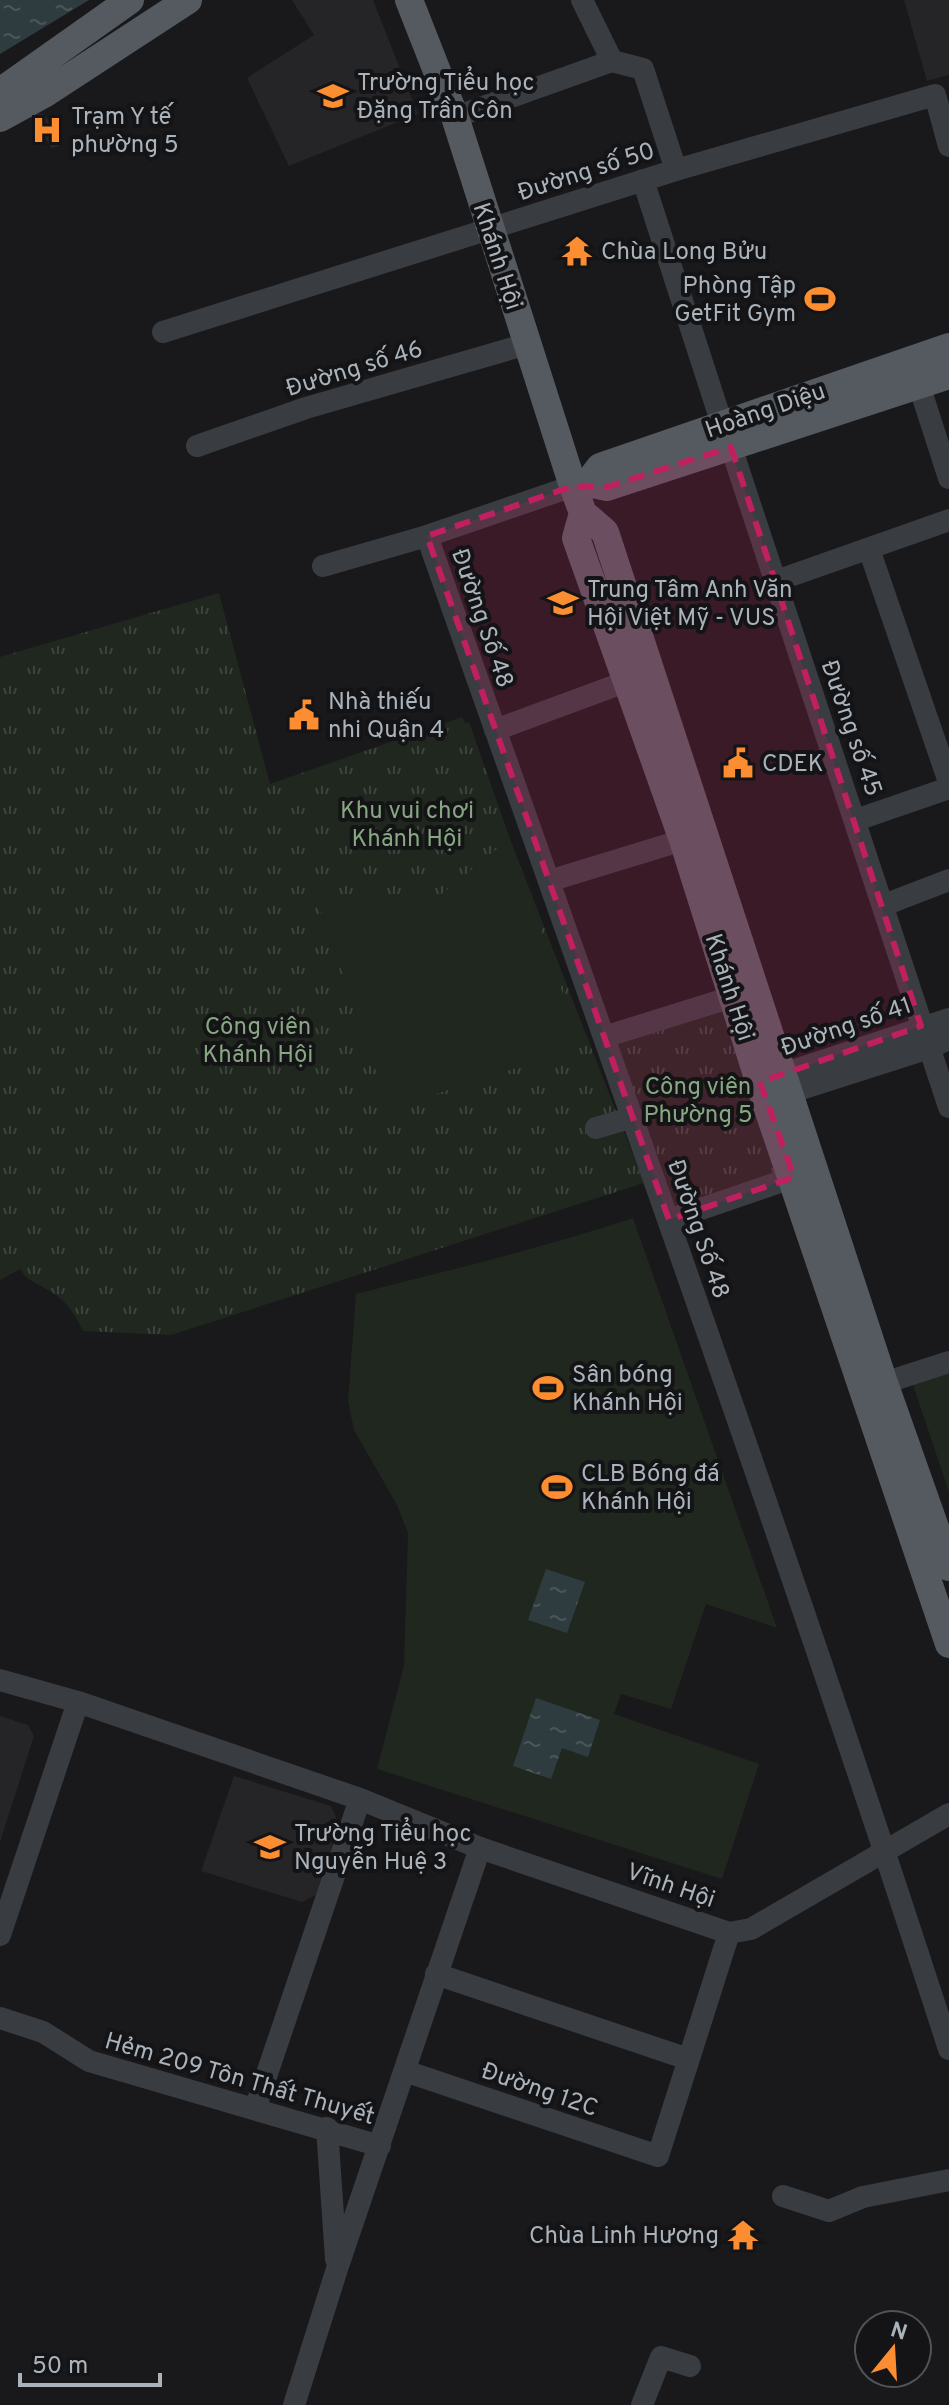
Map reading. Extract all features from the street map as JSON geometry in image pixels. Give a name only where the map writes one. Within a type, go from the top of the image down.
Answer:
[{"type":"main road","points":[[0,92],[130,0]]},
{"type":"main road","points":[[0,118],[44,94],[188,0]]},
{"type":"main road","name":"Khánh Hội","points":[[409,0],[455,117],[527,344],[580,484],[583,513],[576,538],[683,840],[732,997],[774,1087],[794,1177],[949,1644]]},
{"type":"main road","name":"Hoàng Diệu","points":[[580,484],[607,487],[727,435],[949,347]]},
{"type":"main road","name":"Hoàng Diệu","points":[[727,435],[949,375]]},
{"type":"main road","name":"Khánh Hội","points":[[583,513],[605,532],[774,1087],[949,1567]]},
{"type":"street","points":[[582,0],[612,61]]},
{"type":"street","points":[[455,117],[612,61],[643,69],[676,170]]},
{"type":"street","name":"Đường số 50","points":[[163,332],[643,180],[935,95],[949,146]]},
{"type":"street","points":[[643,180],[727,435]]},
{"type":"street","name":"Đường số 46","points":[[197,446],[306,408],[527,344]]},
{"type":"street","points":[[919,385],[949,478]]},
{"type":"street","name":"Đường số 45","points":[[727,435],[884,905],[921,1026]]},
{"type":"street","name":"Hoàng Diệu","points":[[323,566],[427,536],[580,484]]},
{"type":"street","points":[[776,581],[949,520]]},
{"type":"street","name":"Đường Số 48","points":[[427,536],[669,1220],[885,1850]]},
{"type":"street","points":[[856,820],[949,785],[869,549]]},
{"type":"street","points":[[495,730],[625,682]]},
{"type":"street","points":[[549,881],[683,840]]},
{"type":"street","points":[[884,905],[949,880]]},
{"type":"street","points":[[604,1037],[732,997]]},
{"type":"street","name":"Đường số 41","points":[[774,1087],[921,1026],[949,1019]]},
{"type":"street","points":[[921,1026],[939,1044],[949,1107]]},
{"type":"street","name":"Đường số 41","points":[[774,1087],[939,1044]]},
{"type":"street","points":[[596,1128],[633,1117]]},
{"type":"street","points":[[669,1220],[794,1177]]},
{"type":"street","points":[[884,1383],[949,1362]]},
{"type":"street","points":[[0,1680],[78,1702],[360,1799],[255,2109]]},
{"type":"street","points":[[0,1935],[78,1702]]},
{"type":"street","name":"Vĩnh Hội","points":[[360,1799],[480,1848],[729,1933],[751,1929],[949,1814]]},
{"type":"street","name":"Hẻm 209 Tôn Thất Thuyết","points":[[294,2405],[480,1848]]},
{"type":"street","points":[[885,1850],[949,2049]]},
{"type":"street","points":[[436,1974],[688,2059],[729,1933]]},
{"type":"street","name":"Hẻm 209 Tôn Thất Thuyết","points":[[0,2018],[43,2032],[89,2061],[327,2128],[380,2146]]},
{"type":"street","name":"Đường 12C","points":[[405,2071],[658,2156],[688,2059]]},
{"type":"street","points":[[327,2128],[337,2269]]},
{"type":"street","points":[[783,2196],[829,2211],[863,2197],[949,2180]]},
{"type":"street","points":[[642,2405],[661,2357],[690,2366]]},
{"type":"highlighted area","points":[[731,447],[921,1026],[760,1082],[794,1177],[669,1220],[427,536],[573,486],[607,487]]},
{"type":"shaded area","name":"Trường Tiểu học Đặng Trần Côn","points":[[292,0],[373,0],[418,114],[289,166],[247,78],[314,35]]},
{"type":"shaded area","points":[[904,0],[949,0],[949,75],[927,81]]},
{"type":"shaded area","name":"Trạm Y tế phường 5","points":[[39,113],[45,115],[63,143],[52,149],[31,117]]},
{"type":"shaded area","points":[[0,1716],[28,1725],[34,1736],[0,1842]]},
{"type":"shaded area","name":"Trường Tiểu học Nguyễn Huệ 3","points":[[234,1776],[331,1806],[339,1824],[316,1895],[302,1902],[201,1871]]},
{"type":"green space","name":"Công viên Khánh Hội","points":[[219,593],[270,784],[462,717],[465,723],[469,722],[510,839],[644,1183],[171,1335],[83,1331],[65,1303],[20,1269],[0,1280],[0,657]]},
{"type":"green space","points":[[510,838],[581,1047],[389,1109],[319,905],[438,897]]},
{"type":"green space","name":"Công viên Phường 5","points":[[730,1004],[788,1170],[672,1212],[611,1042]]},
{"type":"green space","name":"CLB Bóng đá Khánh Hội","points":[[633,1218],[777,1628],[706,1604],[671,1709],[621,1694],[614,1714],[759,1764],[722,1879],[377,1769],[404,1665],[408,1533],[397,1505],[354,1430],[348,1401],[356,1294]]},
{"type":"green space","points":[[949,1371],[949,1492],[912,1382]]},
{"type":"water","points":[[0,0],[89,0],[0,54]]},
{"type":"water","points":[[546,1569],[585,1582],[567,1633],[528,1620]]},
{"type":"water","points":[[536,1698],[600,1720],[588,1757],[562,1748],[551,1779],[513,1766]]},
{"type":"place","name":"Trường Tiểu học Đặng Trần Côn","points":[[333,96]]},
{"type":"place","name":"Trạm Y tế phường 5","points":[[47,130]]},
{"type":"place","name":"Chùa Long Bửu","points":[[577,251]]},
{"type":"place","name":"Phòng Tập GetFit Gym","points":[[820,299]]},
{"type":"place","name":"Trung Tâm Anh Văn Hội Việt Mỹ - VUS","points":[[563,603]]},
{"type":"place","name":"Nhà thiếu nhi Quận 4","points":[[304,715]]},
{"type":"place","name":"CDEK","points":[[738,763]]},
{"type":"place","name":"Sân bóng Khánh Hội","points":[[548,1388]]},
{"type":"place","name":"CLB Bóng đá Khánh Hội","points":[[557,1487]]},
{"type":"place","name":"Trường Tiểu học Nguyễn Huệ 3","points":[[270,1847]]},
{"type":"place","name":"Chùa Linh Hương","points":[[743,2235]]},
{"type":"park label","name":"Khu vui chơi Khánh Hội","points":[[407,824]]}]
